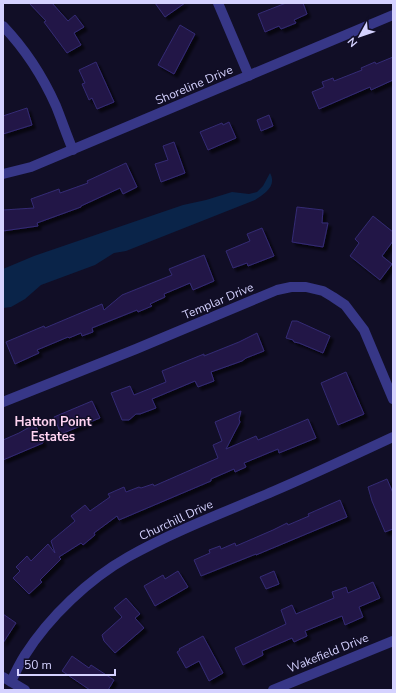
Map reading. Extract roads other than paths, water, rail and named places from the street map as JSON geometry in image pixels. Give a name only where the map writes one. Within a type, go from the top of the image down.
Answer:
[{"type":"street","points":[[218,3],[249,76]]},
{"type":"street","name":"Shoreline Drive","points":[[3,174],[31,167],[393,15]]},
{"type":"street","points":[[3,26],[26,54],[42,80],[56,106],[72,150]]},
{"type":"street","name":"Templar Drive","points":[[3,402],[136,349],[277,290],[291,287],[306,287],[323,291],[345,306],[364,330],[393,399]]},
{"type":"street","name":"Churchill Drive","points":[[7,679],[47,625],[69,602],[112,567],[128,557],[187,527],[275,491],[393,437]]},
{"type":"street","name":"Wakefield Drive","points":[[273,690],[393,641]]},
{"type":"street","points":[[7,679],[25,690]]},
{"type":"water","points":[[270,173],[272,182],[269,189],[255,200],[126,251],[114,253],[95,265],[41,285],[25,299],[11,307],[3,308],[3,269],[34,256],[183,205],[232,192],[249,194],[257,192],[263,186]]},
{"type":"district","name":"Hatton Point Estates","points":[[53,428]]}]
